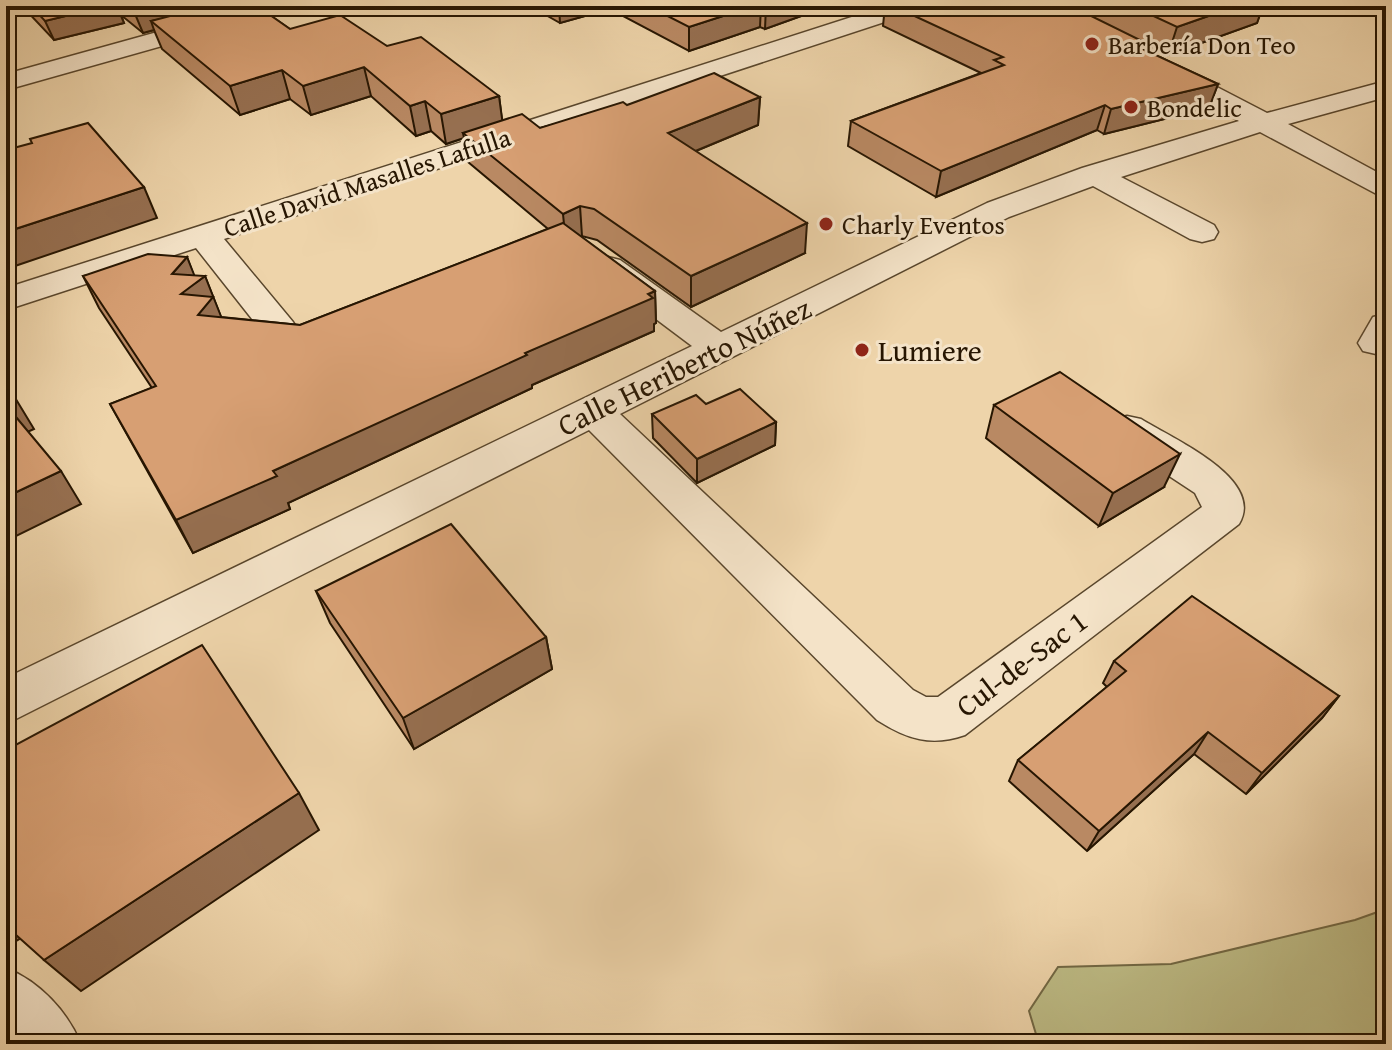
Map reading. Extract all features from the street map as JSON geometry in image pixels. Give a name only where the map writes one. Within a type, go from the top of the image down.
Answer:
[{"type":"street","points":[[6,82],[278,6]]},
{"type":"street","name":"Calle David Masalles Lafulla","points":[[6,299],[910,6]]},
{"type":"street","points":[[1137,54],[1263,120],[1386,190]]},
{"type":"street","name":"Calle Heriberto Núñez","points":[[6,702],[998,210],[1093,174],[1263,120],[1386,89]]},
{"type":"street","points":[[1093,174],[1202,232]]},
{"type":"street","points":[[203,235],[280,330]]},
{"type":"street","points":[[583,249],[719,348]]},
{"type":"street","name":"Cul-de-Sac 1","points":[[593,411],[895,705],[919,719],[947,719],[1224,513],[1222,495],[1210,482],[1095,408]]},
{"type":"street","points":[[6,999],[49,1044]]},
{"type":"shaded area","points":[[1386,909],[1386,1044],[1039,1044],[1029,1011],[1058,967],[1171,964],[1355,920]]},
{"type":"building","points":[[31,6],[107,6],[45,21]]},
{"type":"building","points":[[126,6],[164,6],[135,14]]},
{"type":"building","points":[[208,6],[257,6],[290,29],[340,15],[387,46],[421,37],[499,96],[441,114],[425,101],[410,106],[364,67],[303,86],[282,70],[230,86],[151,21]]},
{"type":"building","points":[[648,6],[754,6],[689,27]]},
{"type":"building","points":[[893,6],[1071,6],[1144,42],[1134,45],[1218,84],[1111,109],[1105,105],[941,171],[851,121],[1004,65],[994,60],[1003,57]]},
{"type":"building","points":[[1132,6],[1237,6],[1177,27]]},
{"type":"building","points":[[714,73],[760,97],[668,133],[807,223],[691,276],[594,209],[580,206],[563,214],[463,133],[522,114],[540,128],[623,102],[627,105]]},
{"type":"building","points":[[88,123],[144,187],[6,232],[6,150],[32,143],[30,139]]},
{"type":"building","points":[[563,223],[655,291],[648,294],[653,298],[525,353],[527,355],[273,471],[277,476],[176,520],[110,404],[156,386],[83,276],[148,254],[187,257],[172,274],[205,276],[181,294],[213,297],[198,315],[300,325]]},
{"type":"building","points":[[1060,372],[1180,454],[1113,493],[994,405]]},
{"type":"building","points":[[6,385],[14,396],[6,399]]},
{"type":"building","points":[[740,389],[776,422],[697,459],[652,414],[696,395],[706,404]]},
{"type":"building","points":[[6,405],[61,471],[6,497]]},
{"type":"building","points":[[451,524],[546,637],[403,718],[316,591]]},
{"type":"building","points":[[1192,596],[1339,696],[1262,773],[1208,732],[1099,831],[1018,760],[1126,671],[1114,661]]},
{"type":"building","points":[[202,645],[299,793],[44,960],[6,926],[6,750]]},
{"type":"place","name":"Barbería Don Teo","points":[[1092,44]]},
{"type":"place","name":"Bondelic","points":[[1131,107]]},
{"type":"place","name":"Charly Eventos","points":[[826,224]]},
{"type":"place","name":"Lumiere","points":[[862,350]]}]
